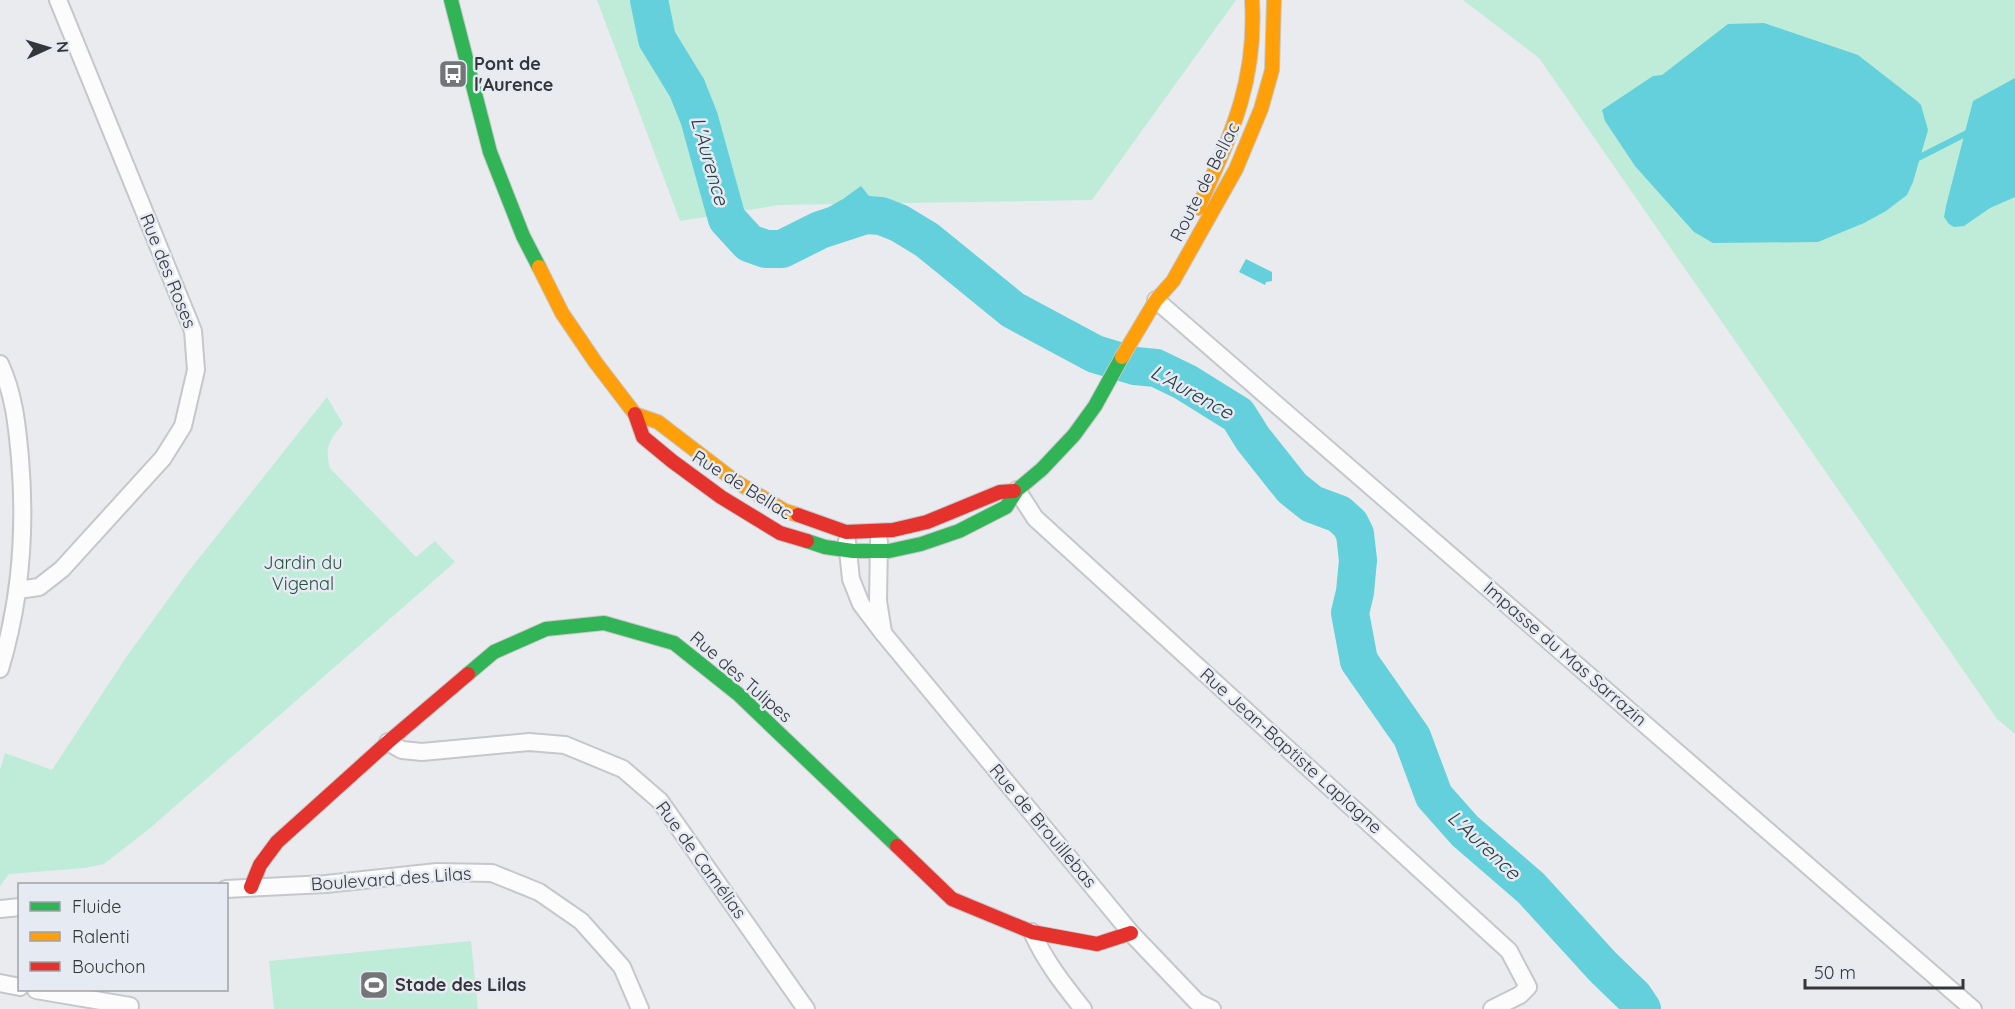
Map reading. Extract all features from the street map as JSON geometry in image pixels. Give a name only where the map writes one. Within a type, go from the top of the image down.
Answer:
[{"type":"main road","name":"Rue de Bellac","points":[[451,0],[490,152],[523,236],[562,313],[635,414],[644,437],[721,497],[780,533],[825,547],[889,551],[921,544],[968,527],[1006,507],[1017,490],[1042,469],[1074,435],[1095,405],[1115,367]]},
{"type":"main road","name":"Route de Bellac","points":[[1156,300],[1162,275],[1198,207],[1231,134],[1239,110],[1253,47],[1252,0]]},
{"type":"main road","name":"Route de Bellac","points":[[1115,367],[1156,300],[1173,281],[1236,168],[1261,110],[1272,70],[1274,0]]},
{"type":"main road","name":"Rue de Bellac","points":[[635,414],[658,422],[725,474],[765,500],[803,519],[846,532],[893,530],[927,522],[1000,492],[1017,490]]},
{"type":"main road","name":"Rue des Tulipes","points":[[251,887],[260,865],[277,842],[388,742],[494,652],[546,629],[604,623],[674,643],[738,694],[952,899],[1032,932],[1097,944],[1131,933]]},
{"type":"street","name":"Rue des Roses","points":[[18,590],[39,587],[62,569],[163,458],[183,426],[196,370],[193,331],[58,0]]},
{"type":"street","name":"Impasse du Mas Sarrazin","points":[[1156,300],[1973,1009]]},
{"type":"street","points":[[0,364],[16,412],[23,500],[18,590],[0,669]]},
{"type":"street","name":"Rue Jean-Baptiste Laplagne","points":[[1017,490],[1035,518],[1509,951],[1528,987],[1520,995],[1492,1009]]},
{"type":"street","points":[[879,531],[878,601],[883,633]]},
{"type":"street","name":"Rue de Brouillebas","points":[[846,532],[851,579],[861,604],[883,633],[1131,933],[1197,1002],[1212,1009]]},
{"type":"street","name":"Rue de Camélias","points":[[388,742],[402,750],[422,752],[529,742],[565,745],[623,770],[660,801],[806,1009]]},
{"type":"street","name":"Boulevard des Lilas","points":[[228,889],[326,884],[437,872],[492,873],[539,892],[581,921],[622,967],[640,1009]]},
{"type":"street","points":[[0,909],[18,906]]},
{"type":"street","points":[[1032,932],[1054,974],[1083,1009]]},
{"type":"street","points":[[0,983],[18,987]]},
{"type":"street","points":[[42,991],[130,1006]]},
{"type":"green space","points":[[597,0],[1236,0],[1092,200],[779,205],[680,221]]},
{"type":"green space","points":[[1463,0],[2015,0],[2015,734],[1997,719],[1539,58]]},
{"type":"green space","name":"Jardin du Vigenal","points":[[327,397],[343,424],[329,444],[330,468],[416,557],[435,541],[455,562],[149,829],[104,864],[85,868],[9,874],[0,886],[0,770],[5,753],[52,770],[127,656],[188,572]]},
{"type":"green space","name":"Stade des Lilas","points":[[471,941],[478,1009],[274,1009],[269,961]]},
{"type":"water","points":[[649,0],[664,0],[666,18],[675,43],[704,79],[713,127],[735,216],[751,231],[770,238],[783,238],[799,224],[861,186],[869,196],[892,202],[1028,306],[1066,328],[1104,345],[1098,355],[1013,310],[927,240],[899,223],[881,216],[866,215],[820,230],[782,249],[766,249],[749,243],[727,219],[699,118],[687,88],[657,39]]},
{"type":"water","points":[[1764,23],[1858,55],[1921,105],[1928,130],[1907,195],[1886,211],[1864,223],[1818,242],[1713,243],[1694,232],[1635,166],[1605,121],[1602,110],[1653,76],[1662,75],[1728,24]]},
{"type":"water","points":[[2015,78],[2015,197],[1990,208],[1964,226],[1954,227],[1944,217],[1973,101]]},
{"type":"water","points":[[1246,259],[1272,272],[1272,281],[1266,282],[1265,285],[1239,272]]},
{"type":"water","points":[[1141,353],[1180,367],[1216,388],[1226,399],[1249,416],[1276,456],[1306,489],[1341,506],[1356,517],[1370,536],[1357,612],[1364,657],[1382,685],[1415,726],[1437,788],[1454,811],[1539,881],[1580,929],[1650,1001],[1655,1009],[1642,1009],[1634,997],[1603,967],[1531,888],[1465,831],[1434,796],[1412,737],[1359,661],[1350,613],[1355,592],[1358,560],[1355,534],[1350,524],[1339,514],[1312,504],[1292,488],[1253,439],[1238,415],[1185,382],[1156,368],[1135,366]]},
{"type":"waterway","name":"L'Aurence","points":[[649,0],[657,39],[687,88],[699,118],[727,219],[749,243],[766,249],[782,249],[820,230],[866,215],[881,216],[899,223],[927,240],[1013,310],[1095,354],[1135,366],[1156,368],[1185,382],[1238,415],[1253,439],[1292,488],[1312,504],[1339,514],[1350,524],[1355,534],[1358,560],[1355,592],[1350,613],[1359,661],[1412,737],[1434,796],[1465,831],[1531,888],[1603,967],[1634,997],[1642,1009]]},
{"type":"waterway","points":[[1914,160],[1969,132]]},
{"type":"traffic: fast","points":[[451,0],[490,152],[523,236],[539,267]]},
{"type":"traffic: fast","points":[[807,541],[825,547],[853,551],[889,551],[921,544],[959,531],[1006,507],[1017,490],[1042,469],[1074,435],[1095,406],[1122,357]]},
{"type":"traffic: fast","points":[[468,674],[494,652],[546,629],[604,623],[674,643],[738,694],[897,846]]},
{"type":"traffic: slow","points":[[1198,208],[1231,132],[1246,83],[1250,57],[1252,0]]},
{"type":"traffic: slow","points":[[1122,357],[1156,300],[1173,281],[1236,169],[1261,109],[1272,70],[1274,0]]},
{"type":"traffic: slow","points":[[539,267],[562,313],[635,414],[658,422],[735,481],[785,511],[798,515]]},
{"type":"traffic: jam","points":[[635,414],[643,437],[672,461],[721,497],[780,533],[807,541]]},
{"type":"traffic: jam","points":[[798,515],[846,532],[893,530],[927,522],[1000,492],[1014,491]]},
{"type":"traffic: jam","points":[[251,887],[260,865],[277,842],[468,674]]},
{"type":"traffic: jam","points":[[897,846],[952,899],[1032,932],[1097,944],[1131,933]]},
{"type":"place","name":"Pont de l'Aurence","points":[[453,74]]},
{"type":"place","name":"Stade des Lilas","points":[[374,985]]}]
